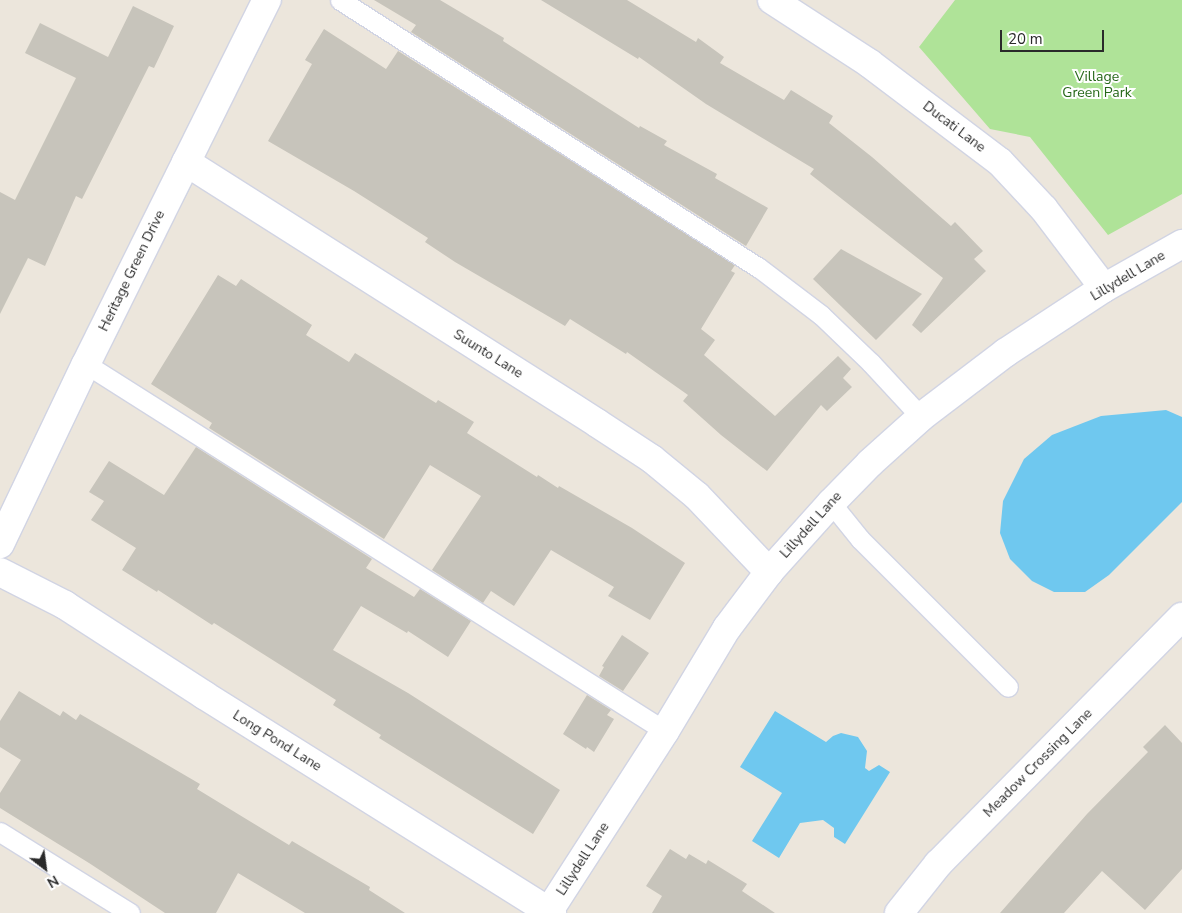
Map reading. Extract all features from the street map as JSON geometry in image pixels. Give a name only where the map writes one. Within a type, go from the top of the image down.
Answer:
[{"type":"street","name":"Heritage Green Drive","points":[[0,544],[86,364],[267,0]]},
{"type":"street","name":"Ducati Lane","points":[[772,0],[869,62],[1000,162],[1044,209],[1104,288]]},
{"type":"street","name":"Suunto Lane","points":[[186,162],[598,422],[652,459],[697,496],[769,572]]},
{"type":"street","name":"Lillydell Lane","points":[[551,912],[665,731],[727,628],[769,572],[831,503],[870,463],[921,418],[1005,353],[1104,288],[1182,244]]},
{"type":"street","name":"Long Pond Lane","points":[[0,572],[65,605],[551,912]]},
{"type":"street","name":"Meadow Crossing Lane","points":[[899,913],[938,864],[1182,617]]},
{"type":"lane","points":[[340,0],[758,267],[821,315],[870,363],[921,418]]},
{"type":"lane","points":[[86,364],[665,731]]},
{"type":"lane","points":[[831,503],[860,540],[1008,687]]},
{"type":"lane","points":[[0,832],[130,913]]},
{"type":"green space","name":"Village Green Park","points":[[955,0],[1182,0],[1182,194],[1108,235],[1030,137],[990,129],[919,47]]},
{"type":"water","points":[[1166,410],[1182,417],[1182,502],[1109,575],[1085,592],[1054,592],[1032,581],[1010,559],[1000,533],[1003,501],[1024,459],[1052,435],[1101,416]]},
{"type":"water","points":[[775,711],[826,742],[833,736],[841,733],[858,737],[867,751],[865,768],[869,771],[879,765],[890,772],[845,844],[834,837],[834,828],[823,820],[800,823],[779,858],[752,841],[782,793],[740,767]]},
{"type":"building","points":[[374,0],[440,0],[504,38],[503,41],[639,128],[640,126],[667,141],[664,145],[717,174],[715,178],[768,208],[746,246],[411,32],[416,25]]},
{"type":"building","points":[[541,0],[627,0],[696,42],[698,38],[724,57],[720,63],[784,100],[791,90],[833,116],[829,123],[872,157],[951,226],[955,222],[983,251],[974,259],[986,271],[921,333],[912,325],[943,278],[810,174],[814,169],[706,104],[639,57],[638,59]]},
{"type":"building","points":[[133,6],[174,26],[154,68],[149,66],[82,199],[76,196],[45,266],[28,258],[0,314],[0,192],[15,200],[76,78],[25,53],[40,23],[108,57]]},
{"type":"building","points":[[324,29],[386,69],[398,51],[735,265],[731,271],[735,273],[701,329],[715,340],[704,355],[775,416],[838,356],[851,369],[843,378],[852,387],[827,411],[821,405],[767,471],[721,435],[683,401],[688,395],[627,352],[626,354],[570,319],[565,326],[455,262],[425,242],[428,238],[354,191],[268,141],[312,64],[305,60]]},
{"type":"building","points":[[841,249],[922,294],[876,340],[813,279]]},
{"type":"building","points":[[218,275],[236,286],[241,279],[312,325],[306,335],[349,362],[355,353],[436,403],[438,400],[474,422],[467,433],[537,477],[538,475],[558,488],[559,486],[632,528],[685,563],[650,620],[608,596],[614,587],[551,550],[514,606],[491,591],[483,603],[432,570],[481,496],[430,465],[384,539],[209,428],[212,423],[151,384]]},
{"type":"building","points":[[196,447],[372,559],[366,568],[414,597],[420,589],[471,621],[448,657],[408,631],[407,633],[361,606],[333,650],[408,693],[560,790],[533,834],[379,738],[381,735],[333,705],[336,700],[214,623],[212,625],[158,590],[157,592],[122,570],[136,548],[91,520],[104,501],[89,492],[109,461],[164,495]]},
{"type":"building","points":[[622,635],[649,653],[623,691],[599,676],[604,667],[602,666]]},
{"type":"building","points":[[19,691],[60,716],[63,711],[76,720],[80,714],[200,784],[197,789],[289,845],[292,841],[370,887],[369,890],[405,913],[305,913],[238,873],[216,913],[165,913],[0,808],[0,793],[21,760],[0,747],[0,721]]},
{"type":"building","points":[[587,695],[611,710],[607,715],[614,719],[594,752],[563,734]]},
{"type":"building","points":[[1165,725],[1182,743],[1182,869],[1145,910],[1102,871],[1064,913],[1000,913],[1087,814],[1148,752],[1143,747]]},
{"type":"building","points":[[670,849],[686,859],[689,854],[706,864],[708,860],[747,884],[742,891],[775,913],[652,913],[662,896],[646,886]]}]
